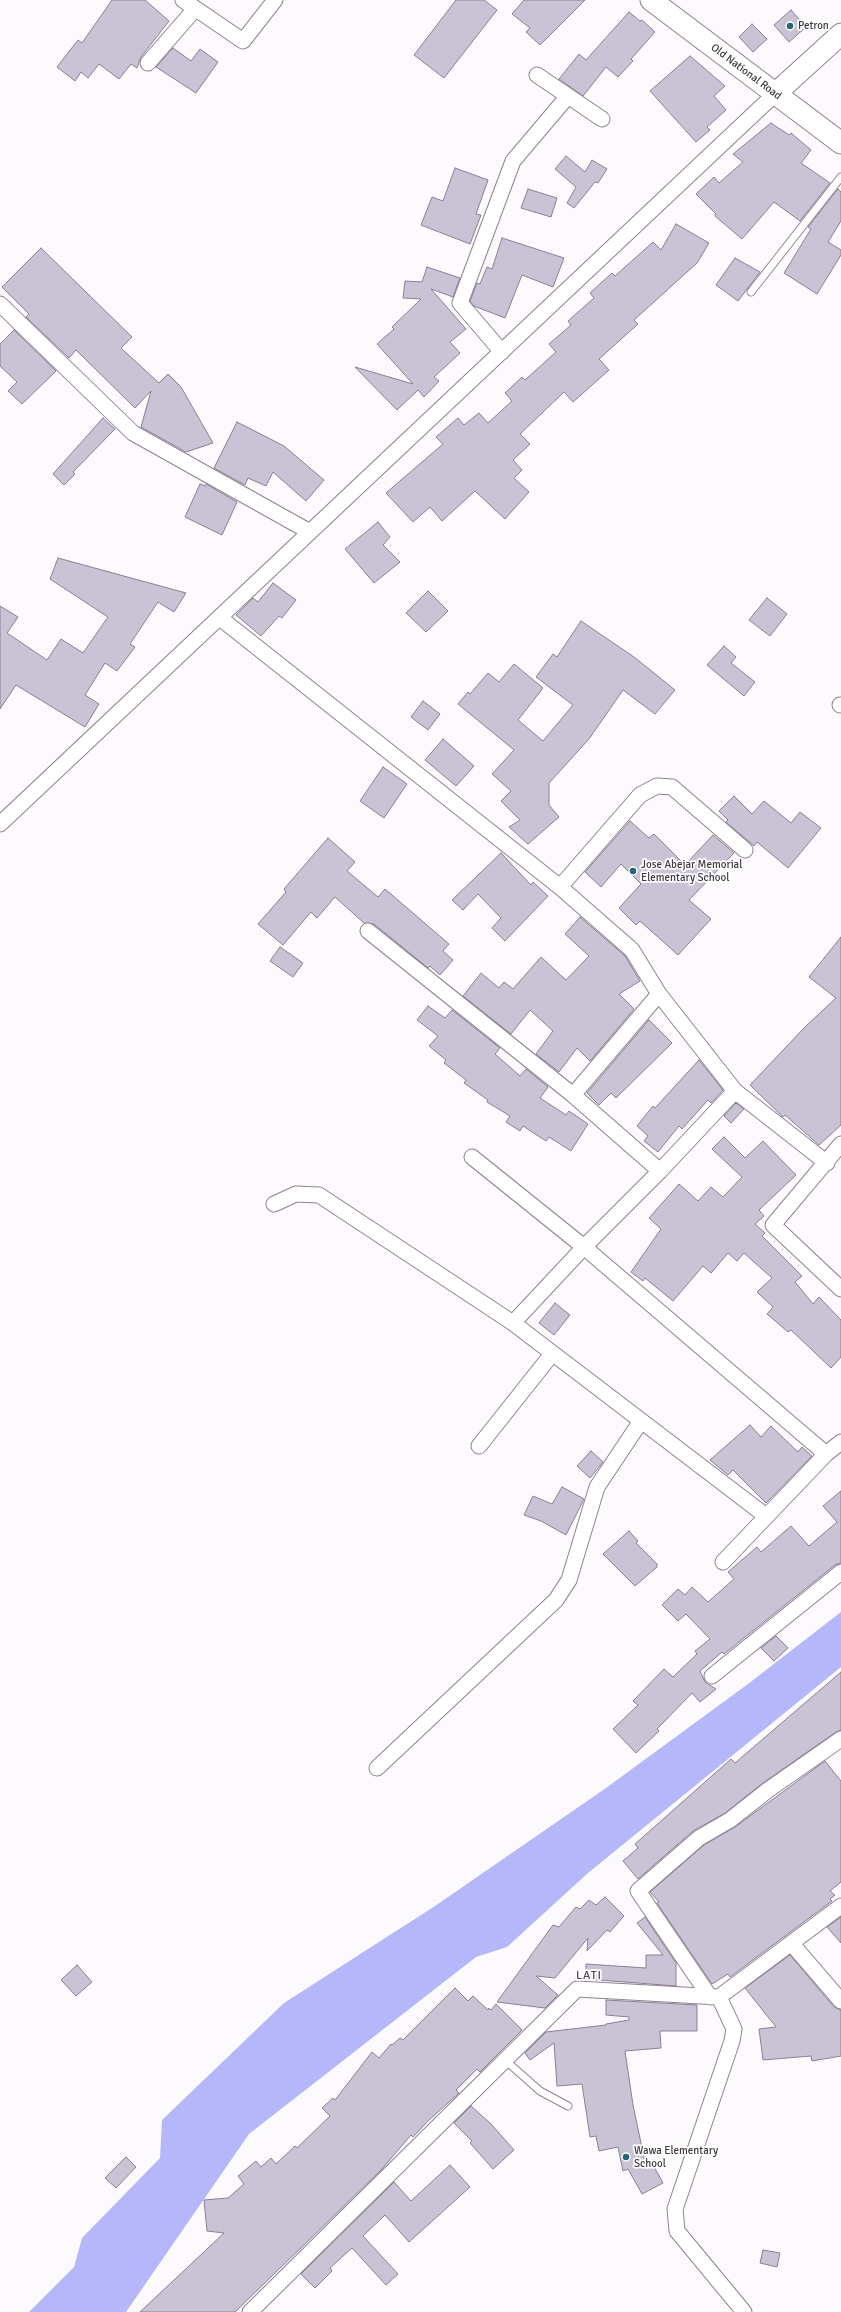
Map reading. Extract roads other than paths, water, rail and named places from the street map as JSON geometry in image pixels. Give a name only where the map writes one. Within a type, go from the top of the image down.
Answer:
[{"type":"main road","name":"Old National Road","points":[[651,0],[841,143]]},
{"type":"main road","points":[[775,94],[841,34]]},
{"type":"street","points":[[183,0],[243,40],[275,0]]},
{"type":"street","points":[[148,63],[195,9]]},
{"type":"street","points":[[537,74],[602,119]]},
{"type":"street","points":[[0,824],[775,94]]},
{"type":"street","points":[[502,352],[460,303],[513,161],[568,96]]},
{"type":"street","points":[[0,304],[133,433],[310,532]]},
{"type":"street","points":[[220,618],[560,887],[632,950],[659,994],[735,1091],[827,1163]]},
{"type":"street","points":[[560,887],[640,794],[657,786],[672,787],[745,850]]},
{"type":"street","points":[[368,931],[573,1095],[660,1171]]},
{"type":"street","points":[[573,1095],[659,994]]},
{"type":"street","points":[[513,1323],[735,1091]]},
{"type":"street","points":[[839,1150],[773,1225],[841,1289]]},
{"type":"street","points":[[472,1157],[584,1248],[826,1454]]},
{"type":"street","points":[[274,1204],[296,1194],[319,1195],[513,1323],[766,1516]]},
{"type":"street","points":[[479,1446],[552,1354]]},
{"type":"street","points":[[377,1768],[556,1600],[569,1580],[597,1487],[641,1421]]},
{"type":"street","points":[[723,1562],[826,1454],[841,1442]]},
{"type":"street","points":[[712,1676],[841,1572]]},
{"type":"street","points":[[744,2312],[677,2231],[675,2209],[732,2040],[734,2029],[715,1997],[638,1891],[699,1838],[730,1820],[768,1790],[841,1738]]},
{"type":"street","points":[[250,2312],[577,1989],[715,1997],[792,1944],[841,1906]]},
{"type":"street","points":[[792,1944],[841,2001]]},
{"type":"lane","points":[[751,292],[841,177]]},
{"type":"lane","points":[[505,2060],[540,2091],[568,2106]]},
{"type":"water","points":[[841,1612],[841,1667],[588,1873],[507,1947],[476,1957],[249,2134],[126,2312],[29,2312],[74,2267],[82,2238],[160,2158],[162,2120],[284,2003],[435,1906],[606,1788],[748,1684]]},
{"type":"place","name":"Petron","points":[[790,26]]},
{"type":"place","name":"Jose Abejar Memorial Elementary School","points":[[633,871]]},
{"type":"place","name":"Wawa Elementary School","points":[[626,2157]]},
{"type":"district","name":"LATI","points":[[589,1976]]}]
